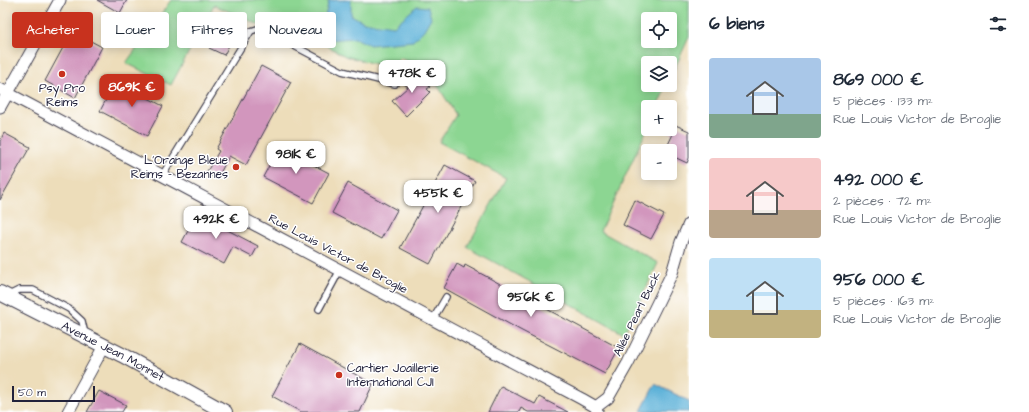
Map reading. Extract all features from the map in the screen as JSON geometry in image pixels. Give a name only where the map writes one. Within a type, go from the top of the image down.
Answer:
[{"type":"street","points":[[0,107],[4,91],[60,0]]},
{"type":"street","name":"Rue Louis Victor de Broglie","points":[[4,91],[163,174],[433,319],[596,410]]},
{"type":"street","name":"Allée Pearl Buck","points":[[596,410],[608,398],[628,363],[672,273],[681,242],[689,224]]},
{"type":"street","name":"Avenue Jean Monnet","points":[[4,294],[86,338],[104,346],[225,412]]},
{"type":"street","points":[[68,412],[104,346]]},
{"type":"lane","points":[[163,174],[251,31],[260,28],[342,71],[395,84]]},
{"type":"lane","points":[[320,309],[340,270]]},
{"type":"lane","points":[[433,319],[446,297]]},
{"type":"green space","points":[[171,0],[689,0],[689,37],[677,64],[677,56],[641,56],[641,92],[664,92],[660,100],[641,100],[641,136],[644,136],[600,231],[658,263],[624,334],[467,247],[506,178],[439,142],[456,115],[428,70],[401,58],[390,68],[345,56],[331,48],[336,48],[336,12],[255,12],[255,23],[247,20],[247,12],[230,12],[214,5],[210,12],[177,12],[177,48],[191,48],[171,85],[126,63],[137,48],[169,48],[169,12],[162,12]]},
{"type":"water","points":[[329,0],[351,0],[351,15],[364,22],[394,26],[417,6],[428,7],[431,18],[424,30],[413,41],[370,45],[355,38],[336,39],[336,12],[326,12]]},
{"type":"water","points":[[655,384],[689,401],[689,412],[641,411]]},
{"type":"building","points":[[97,0],[127,0],[121,12]]},
{"type":"building","points":[[93,42],[101,46],[75,98],[45,81],[63,48],[93,48]]},
{"type":"building","points":[[209,48],[228,48],[224,55]]},
{"type":"building","points":[[261,66],[291,82],[246,165],[229,156],[217,179],[206,173],[219,151],[216,149]]},
{"type":"building","points":[[417,72],[430,87],[427,89],[430,92],[406,116],[392,101],[408,87],[404,84]]},
{"type":"building","points":[[116,81],[163,106],[147,136],[100,111]]},
{"type":"building","points":[[677,126],[689,131],[689,158],[687,163],[677,158],[677,144],[668,144],[672,136],[677,136]]},
{"type":"building","points":[[4,133],[30,147],[0,200],[0,141]]},
{"type":"building","points":[[279,147],[329,173],[313,203],[263,177]]},
{"type":"building","points":[[445,165],[475,181],[430,264],[400,248]]},
{"type":"building","points":[[348,183],[397,210],[381,239],[332,213]]},
{"type":"building","points":[[635,200],[664,215],[651,239],[623,225]]},
{"type":"building","points":[[197,214],[258,246],[252,257],[233,247],[224,264],[182,242]]},
{"type":"building","points":[[457,264],[464,268],[465,265],[619,348],[605,374],[520,330],[444,288]]},
{"type":"building","points":[[300,344],[373,384],[360,412],[301,412],[272,396]]},
{"type":"building","points":[[501,386],[535,404],[539,397],[568,412],[528,412],[521,408],[519,412],[488,412]]},
{"type":"building","points":[[99,391],[126,405],[122,412],[87,412]]},
{"type":"place","name":"Psy Pro Reims","points":[[62,74]]},
{"type":"place","name":"L'Orange Bleue Reims - Bezannes","points":[[236,167]]},
{"type":"place","name":"Cartier Joaillerie International CJI","points":[[339,375]]}]
